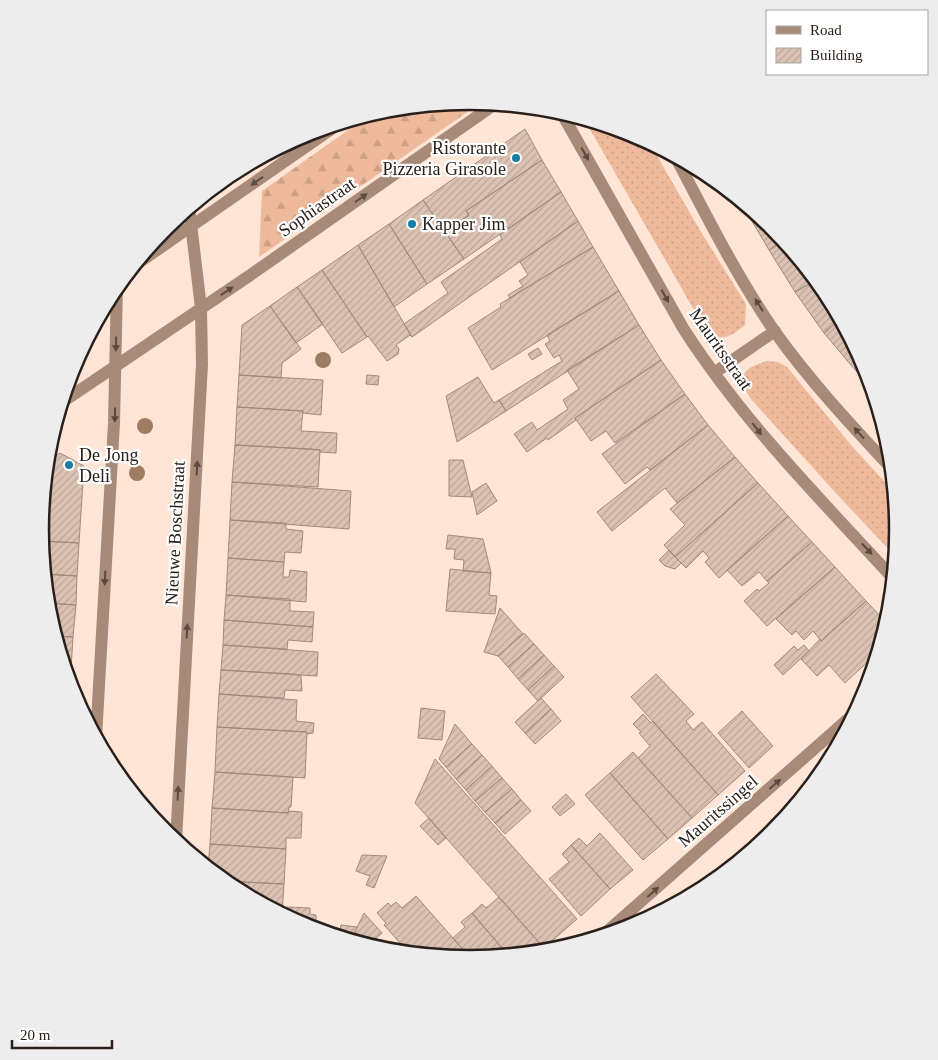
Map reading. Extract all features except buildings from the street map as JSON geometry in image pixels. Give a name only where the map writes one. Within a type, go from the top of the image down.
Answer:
[{"type":"street","name":"Sophiastraat","points":[[70,397],[202,308],[486,111]]},
{"type":"street","name":"Mauritsstraat","points":[[566,121],[683,328],[714,373],[763,436],[887,571]]},
{"type":"street","points":[[152,254],[319,138]]},
{"type":"street","points":[[681,168],[738,271],[775,331],[819,388],[883,459]]},
{"type":"street","name":"Nieuwe Boschstraat","points":[[177,831],[202,364],[202,308],[190,216]]},
{"type":"street","points":[[97,725],[114,423],[117,302]]},
{"type":"street","points":[[714,373],[775,331]]},
{"type":"street","name":"Mauritssingel","points":[[616,923],[841,725]]},
{"type":"green space","points":[[470,110],[259,257],[262,191],[354,126],[414,113]]},
{"type":"green space","points":[[589,127],[656,153],[701,232],[746,304],[745,325],[727,337],[712,334],[701,322]]},
{"type":"green space","points":[[767,361],[778,362],[787,367],[851,445],[887,484],[888,549],[751,399],[743,384],[744,374],[747,370]]},
{"type":"place","name":"Ristorante Pizzeria Girasole","points":[[516,158]]},
{"type":"place","name":"Kapper Jim","points":[[412,224]]},
{"type":"place","name":"De Jong Deli","points":[[69,465]]}]
